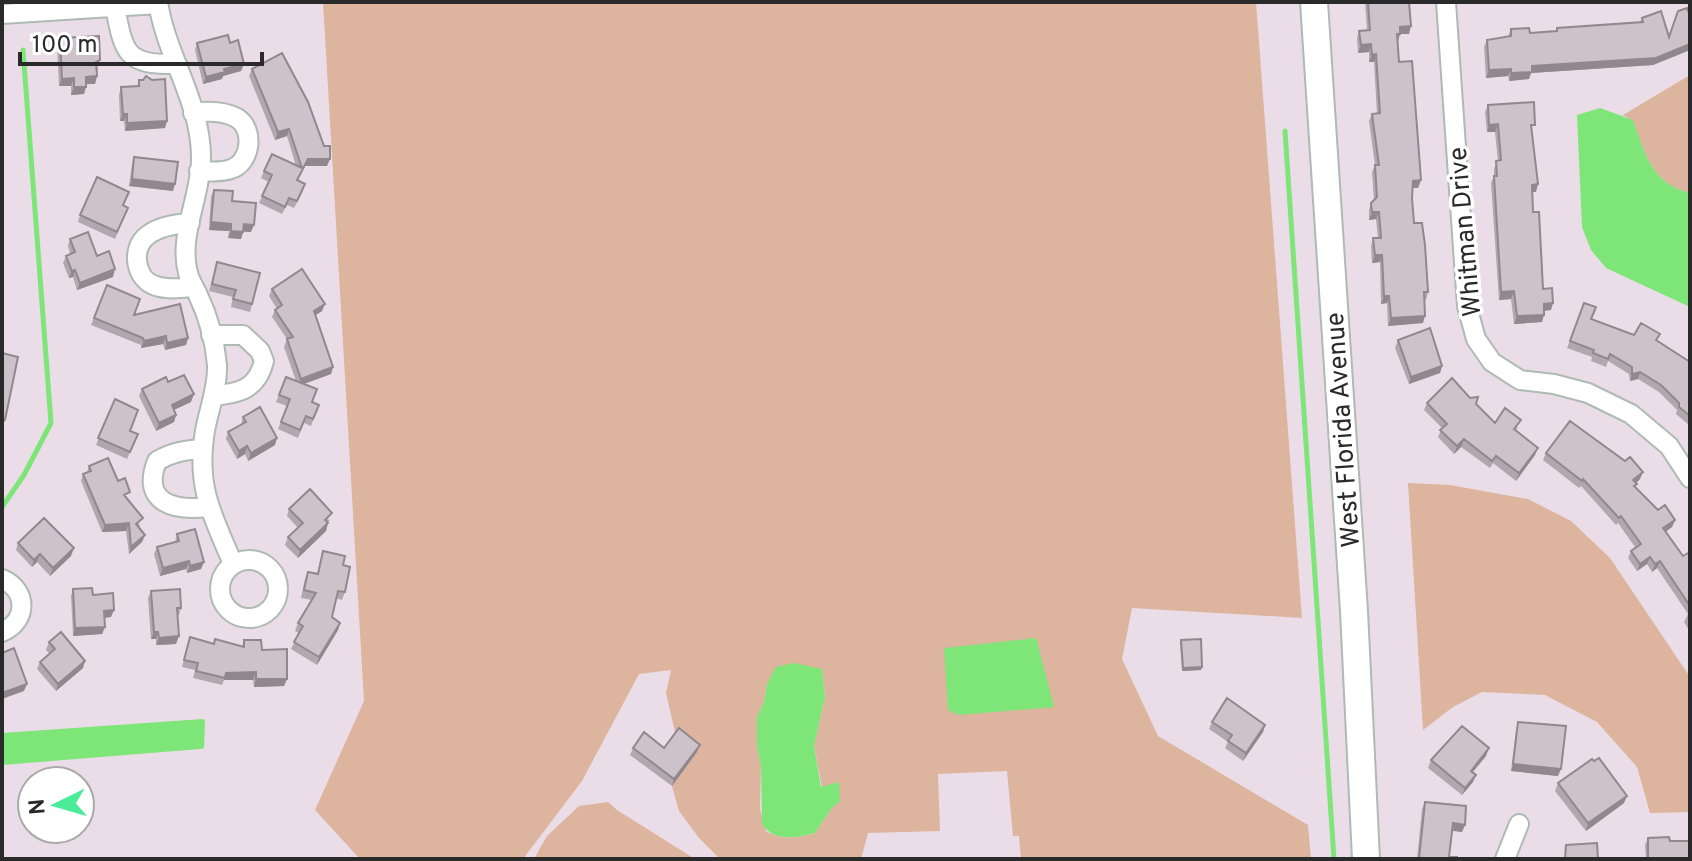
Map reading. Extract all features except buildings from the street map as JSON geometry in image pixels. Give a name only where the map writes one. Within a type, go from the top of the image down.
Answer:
[{"type":"street","name":"West Florida Avenue","points":[[1314,2],[1354,611],[1366,859]]},
{"type":"street","name":"Whitman Drive","points":[[1446,2],[1467,306],[1476,339],[1492,362],[1520,380],[1554,384],[1588,393],[1631,414],[1669,446],[1690,478]]},
{"type":"street","points":[[2,14],[158,3],[193,113],[201,159],[186,243],[187,273],[211,335],[217,367],[201,475],[208,507],[233,564]]},
{"type":"street","points":[[115,7],[120,33],[132,56],[150,64],[177,64]]},
{"type":"street","points":[[193,113],[215,112],[238,119],[248,137],[248,148],[239,165],[229,170],[199,171]]},
{"type":"street","points":[[190,223],[174,224],[148,234],[140,243],[137,265],[148,283],[160,288],[194,287]]},
{"type":"street","points":[[211,335],[243,335],[260,351],[264,361],[256,383],[249,388],[213,396]]},
{"type":"street","points":[[203,449],[174,453],[157,461],[153,479],[162,500],[171,506],[185,510],[208,507]]},
{"type":"street","points":[[2,579],[17,589],[22,606],[16,624],[2,632]]},
{"type":"street","points":[[1505,859],[1519,824]]},
{"type":"shaded area","points":[[323,2],[1256,2],[1302,618],[1132,608],[1122,659],[1158,736],[1308,825],[1311,859],[1021,859],[1019,836],[1013,836],[1007,771],[938,774],[940,831],[868,833],[861,859],[720,859],[679,811],[672,786],[676,736],[666,693],[671,670],[639,674],[582,781],[523,859],[360,859],[315,810],[364,701]],"holes":[[[822,669],[825,697],[814,746],[822,788],[831,809],[815,833],[790,837],[772,834],[766,831],[760,809],[761,765],[757,748],[757,717],[767,684]]]},
{"type":"shaded area","points":[[1690,75],[1690,193],[1677,189],[1658,175],[1646,156],[1633,121],[1623,115]]},
{"type":"shaded area","points":[[1600,108],[1633,120],[1646,156],[1658,175],[1677,189],[1690,193],[1690,307],[1606,268],[1591,250],[1582,227],[1577,115]]},
{"type":"shaded area","points":[[1408,483],[1450,485],[1528,499],[1571,521],[1610,558],[1690,677],[1690,812],[1650,813],[1637,767],[1597,722],[1545,695],[1482,692],[1453,707],[1423,730]]},
{"type":"shaded area","points":[[1036,638],[1054,707],[959,715],[948,710],[944,648]]},
{"type":"shaded area","points":[[794,663],[822,669],[825,697],[814,746],[821,787],[839,782],[840,801],[815,833],[786,837],[772,834],[762,824],[757,717],[776,667]]},
{"type":"shaded area","points":[[203,719],[204,748],[200,749],[2,765],[2,733]]},
{"type":"shaded area","points":[[608,802],[695,859],[534,859],[547,836],[579,806]]},
{"type":"waterway","points":[[2,507],[24,475],[51,423],[23,50]]},
{"type":"waterway","points":[[1285,131],[1334,859]]}]
